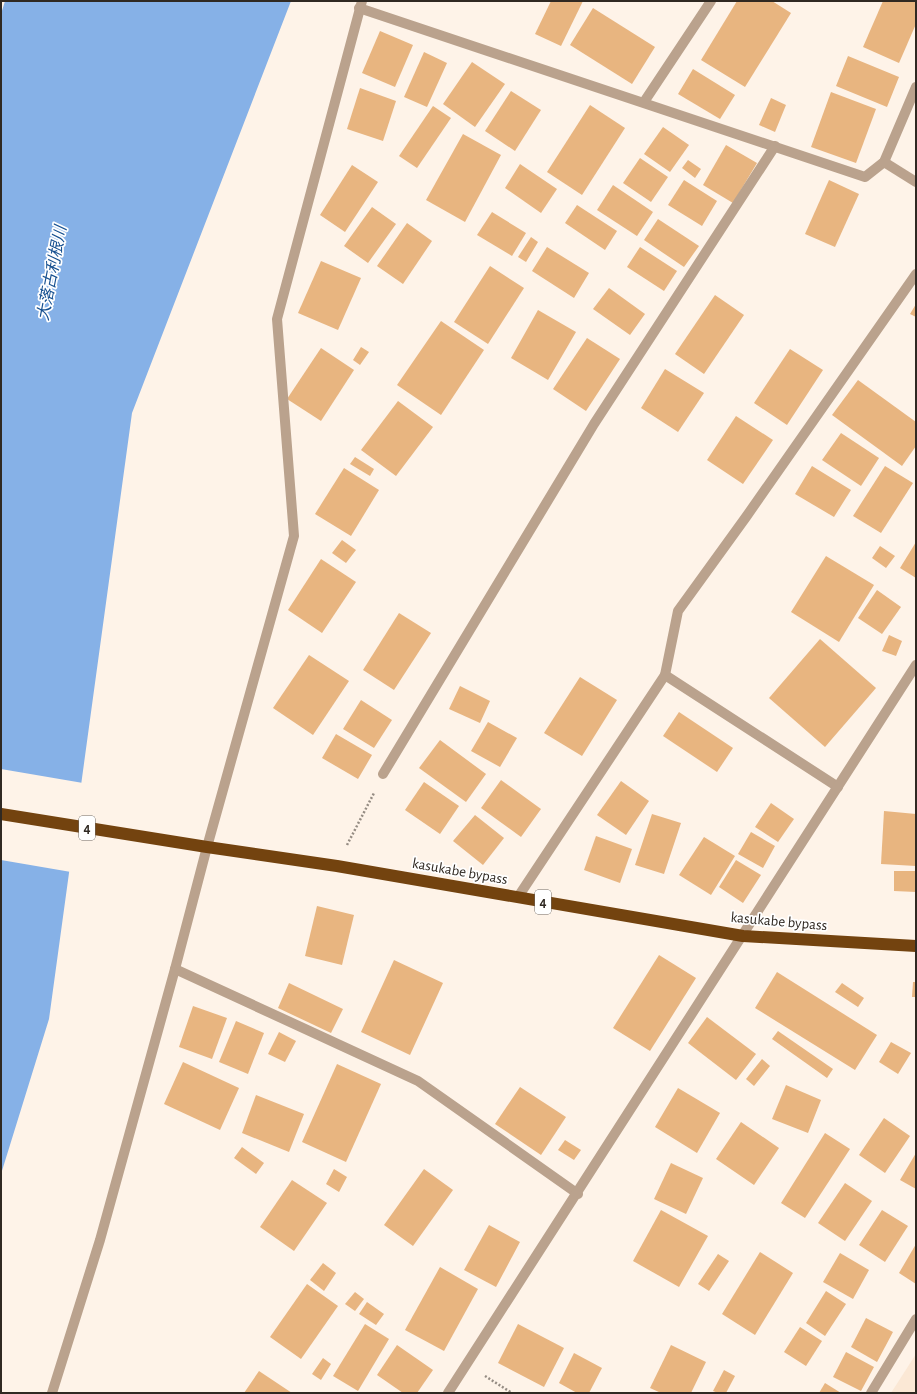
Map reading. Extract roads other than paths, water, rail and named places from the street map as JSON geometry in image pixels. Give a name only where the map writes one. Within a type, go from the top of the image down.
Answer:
[{"type":"highway","name":"kasukabe bypass","points":[[1,814],[172,842],[337,866],[743,936],[916,946]]},
{"type":"street","points":[[644,102],[711,1]]},
{"type":"street","points":[[52,1393],[100,1240],[207,847],[294,536],[277,319],[360,4],[865,177],[884,162],[916,87]]},
{"type":"street","points":[[383,774],[594,424],[775,146]]},
{"type":"street","points":[[884,162],[916,182]]},
{"type":"street","points":[[518,897],[666,675],[678,611],[746,517],[916,274]]},
{"type":"street","points":[[448,1393],[578,1194],[916,665]]},
{"type":"street","points":[[666,675],[838,787]]},
{"type":"street","points":[[175,969],[418,1081],[578,1194]]},
{"type":"street","points":[[872,1393],[916,1319]]},
{"type":"water","name":"大落古利根川","points":[[5,1],[291,1],[132,413],[49,1019],[1,1174],[1,14]]}]
